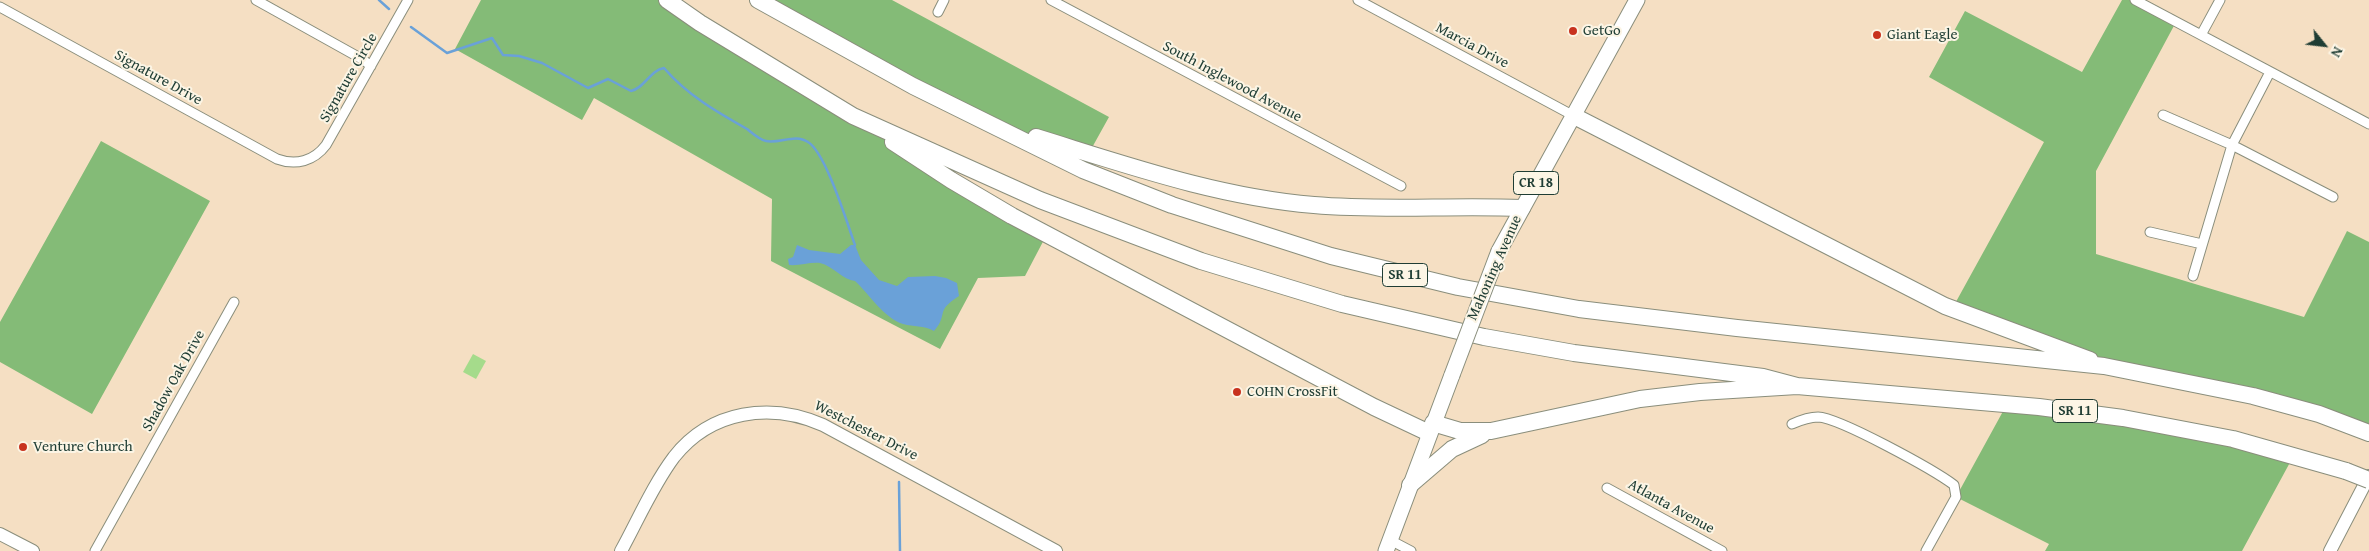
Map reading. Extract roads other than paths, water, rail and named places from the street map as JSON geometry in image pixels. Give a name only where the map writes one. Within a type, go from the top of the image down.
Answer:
[{"type":"highway","name":"SR 11","points":[[667,0],[700,23],[853,116],[1040,200],[1122,233],[1200,261],[1292,290],[1380,314],[1484,337],[1574,353],[1763,377],[1797,386],[2039,407],[2123,418],[2233,439],[2369,478]]},
{"type":"highway","name":"SR 11","points":[[758,0],[851,53],[1082,170],[1172,205],[1331,256],[1458,287],[1628,316],[2104,366],[2254,396],[2318,414],[2369,433]]},
{"type":"highway","points":[[853,116],[950,180],[1012,216],[1374,407],[1431,428],[1460,431],[1491,431],[1648,398],[1700,392],[1797,386]]},
{"type":"highway","points":[[1574,116],[1937,303],[1979,320],[2057,346],[2104,366]]},
{"type":"highway","points":[[991,124],[1165,177],[1281,201],[1348,207],[1472,206],[1522,208]]},
{"type":"highway","points":[[1410,485],[1452,449],[1491,431]]},
{"type":"main road","name":"Mahoning Avenue","points":[[1388,546],[1499,251],[1637,0]]},
{"type":"street","points":[[256,0],[362,59],[371,66]]},
{"type":"street","name":"Signature Circle","points":[[305,161],[318,154],[326,146],[408,0]]},
{"type":"street","points":[[938,12],[944,0]]},
{"type":"street","name":"South Inglewood Avenue","points":[[1051,0],[1401,186]]},
{"type":"street","name":"Marcia Drive","points":[[1358,0],[1574,116]]},
{"type":"street","points":[[2135,0],[2369,124]]},
{"type":"street","points":[[2201,35],[2220,0]]},
{"type":"street","name":"Signature Drive","points":[[0,7],[277,159],[287,162],[305,161]]},
{"type":"street","points":[[2193,276],[2232,145],[2270,72]]},
{"type":"street","points":[[2163,115],[2232,145],[2333,197]]},
{"type":"street","points":[[2150,232],[2202,244]]},
{"type":"street","name":"Shadow Oak Drive","points":[[95,551],[234,302]]},
{"type":"street","name":"Westchester Drive","points":[[621,551],[668,466],[692,439],[725,420],[764,412],[789,414],[823,425],[1056,551]]},
{"type":"street","points":[[1792,424],[1808,418],[1819,417],[1836,421],[1951,483],[1957,493],[1926,551]]},
{"type":"street","points":[[2330,551],[2369,478]]},
{"type":"street","name":"Atlanta Avenue","points":[[1607,488],[1722,551]]},
{"type":"street","points":[[0,534],[33,551]]},
{"type":"street","points":[[1388,546],[1411,551]]},
{"type":"water","points":[[797,245],[809,250],[840,254],[851,245],[855,245],[861,260],[879,280],[897,286],[908,277],[935,276],[946,278],[957,283],[959,296],[946,307],[934,331],[903,324],[889,317],[855,281],[846,278],[829,267],[820,263],[789,265],[788,259],[793,257]]},
{"type":"waterway","points":[[379,0],[389,9]]},
{"type":"waterway","points":[[411,27],[447,53],[492,38],[503,55],[519,56],[542,63],[588,88],[608,79],[631,91],[640,86],[659,69],[664,68],[692,95],[761,139],[771,142],[798,138],[808,142],[815,149],[829,174],[855,245]]},
{"type":"waterway","points":[[902,454],[905,443]]},
{"type":"waterway","points":[[899,482],[900,551]]},
{"type":"place","name":"GetGo","points":[[1573,31]]},
{"type":"place","name":"Giant Eagle","points":[[1877,35]]},
{"type":"place","name":"COHN CrossFit","points":[[1237,392]]},
{"type":"place","name":"Venture Church","points":[[23,447]]}]
